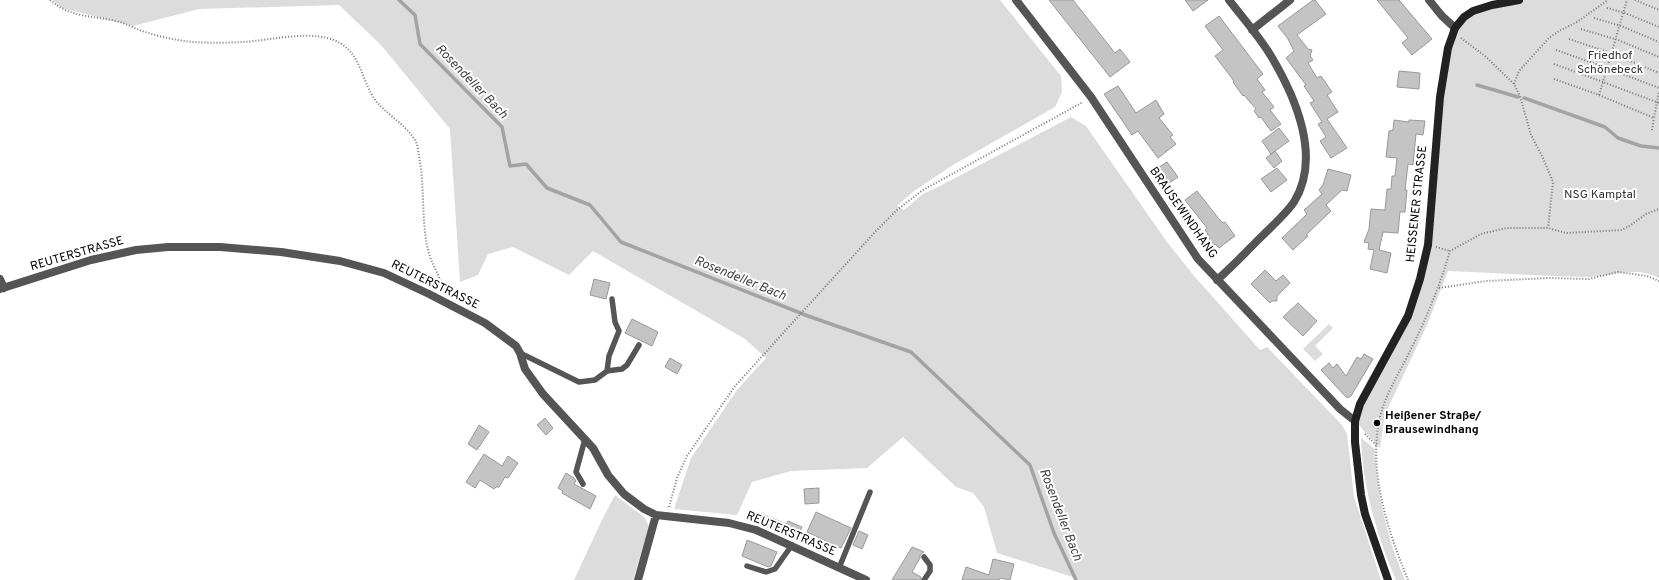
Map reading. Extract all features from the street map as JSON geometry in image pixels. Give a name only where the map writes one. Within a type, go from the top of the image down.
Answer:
[{"type":"street","name":"BRAUSEWINDHANG","points":[[1016,0],[1091,98],[1198,258],[1217,280],[1340,409],[1355,420]]},
{"type":"street","points":[[1217,280],[1283,215],[1294,202],[1301,188],[1305,170],[1305,143],[1295,105],[1276,65],[1229,0]]},
{"type":"street","points":[[1252,30],[1290,0]]},
{"type":"street","points":[[1429,0],[1454,31],[1464,17],[1473,11],[1492,5],[1519,0]]},
{"type":"street","name":"HEISSENER STRASSE","points":[[1388,580],[1365,514],[1361,495],[1356,454],[1355,420],[1360,404],[1408,316],[1420,279],[1428,245],[1440,97],[1448,48],[1454,31]]},
{"type":"street","name":"REUTERSTRASSE","points":[[2,289],[91,260],[117,254],[168,247],[246,249],[314,256],[340,261],[384,273],[485,323],[516,346],[525,369],[543,394],[593,448],[608,475],[624,494],[644,510],[656,515],[730,523],[756,530],[792,545],[866,580]]},
{"type":"street","points":[[0,279],[2,289]]},
{"type":"street","points":[[638,580],[656,515]]},
{"type":"lane","points":[[607,371],[609,356],[620,331],[615,322],[612,299]]},
{"type":"lane","points":[[520,353],[579,382],[595,380],[607,371],[622,369],[627,365],[638,345]]},
{"type":"lane","points":[[583,484],[576,472],[585,439]]},
{"type":"lane","points":[[839,568],[870,492]]},
{"type":"lane","points":[[747,566],[766,572],[775,569],[792,545]]},
{"type":"lane","points":[[924,557],[930,565],[930,571],[924,580]]},
{"type":"path","points":[[50,0],[58,7],[68,12],[85,17],[121,22],[138,30],[167,38],[193,42],[241,42],[308,36],[325,37],[340,43],[354,56],[364,75],[368,89],[376,101],[388,115],[406,129],[417,142],[422,170],[424,219],[428,251],[442,280],[447,303]]},
{"type":"path","points":[[1514,84],[1519,71],[1549,38],[1577,22],[1608,0]]},
{"type":"path","points":[[1599,95],[1622,12],[1627,0]]},
{"type":"path","points":[[1635,0],[1659,10]]},
{"type":"path","points":[[1607,8],[1622,12],[1659,27]]},
{"type":"path","points":[[1594,18],[1659,42]]},
{"type":"path","points":[[1581,29],[1659,57]]},
{"type":"path","points":[[1454,31],[1485,56],[1514,84],[1520,96],[1531,135],[1543,158],[1552,182],[1548,228]]},
{"type":"path","points":[[1569,39],[1659,73]]},
{"type":"path","points":[[1556,50],[1607,68],[1659,90],[1658,103],[1652,130]]},
{"type":"path","points":[[1554,64],[1658,103]]},
{"type":"path","points":[[1554,79],[1599,95],[1654,118]]},
{"type":"path","points":[[667,516],[677,478],[687,456],[735,386],[875,232],[910,199],[923,190],[1091,98]]},
{"type":"path","points":[[1428,245],[1450,251],[1481,234],[1498,229],[1548,228],[1566,233],[1622,230],[1632,225],[1646,214],[1659,209]]},
{"type":"path","points":[[1408,580],[1392,537],[1382,502],[1377,461],[1379,421],[1388,395],[1439,288],[1450,251]]},
{"type":"path","points":[[1439,288],[1486,281],[1549,278],[1589,279],[1618,272],[1647,276],[1659,281]]},
{"type":"green space","points":[[52,0],[1000,0],[1061,76],[1062,92],[1055,107],[953,165],[914,191],[897,206],[904,210],[923,194],[1071,117],[1086,126],[1167,242],[1195,277],[1260,350],[1267,347],[1342,425],[1347,434],[1354,497],[1381,580],[1077,580],[1076,578],[997,553],[984,507],[973,493],[956,487],[903,437],[867,468],[791,471],[752,482],[737,515],[674,509],[691,458],[737,390],[766,358],[745,339],[593,251],[569,275],[513,247],[488,254],[478,275],[460,282],[450,129],[381,45],[339,5],[199,9],[133,26],[62,8]]},
{"type":"green space","points":[[1523,0],[1659,0],[1659,278],[1641,272],[1587,277],[1448,271],[1427,325],[1387,410],[1380,448],[1356,420],[1422,279],[1438,128],[1454,34],[1473,12]]},
{"type":"green space","points":[[1329,324],[1333,328],[1315,346],[1323,354],[1315,361],[1303,349]]},
{"type":"green space","points":[[1361,438],[1375,449],[1378,483],[1384,516],[1393,548],[1405,580],[1396,580],[1382,546],[1364,475]]},
{"type":"green space","points":[[615,495],[644,517],[649,526],[633,580],[574,580],[601,522]]},
{"type":"building","points":[[1049,0],[1073,0],[1115,53],[1120,49],[1130,62],[1110,77]]},
{"type":"building","points":[[1185,0],[1208,0],[1193,11]]},
{"type":"building","points":[[1315,0],[1326,14],[1297,35],[1308,49],[1312,50],[1310,56],[1313,60],[1308,63],[1317,78],[1321,76],[1332,92],[1327,95],[1338,112],[1327,119],[1347,148],[1331,158],[1320,141],[1326,137],[1318,124],[1322,122],[1310,103],[1314,101],[1304,86],[1306,85],[1286,58],[1294,51],[1288,39],[1278,26]]},
{"type":"building","points":[[1377,0],[1399,0],[1432,39],[1412,55],[1402,43],[1408,38]]},
{"type":"building","points":[[1219,16],[1263,74],[1257,79],[1265,90],[1262,92],[1274,107],[1270,110],[1281,124],[1271,131],[1261,117],[1259,118],[1254,111],[1256,109],[1244,95],[1243,96],[1233,82],[1234,81],[1215,56],[1223,50],[1205,26]]},
{"type":"building","points":[[1399,71],[1420,73],[1419,89],[1397,87]]},
{"type":"building","points":[[1118,86],[1136,113],[1156,100],[1164,114],[1159,118],[1173,135],[1170,137],[1176,144],[1158,158],[1138,131],[1132,135],[1104,94]]},
{"type":"building","points":[[1394,120],[1409,122],[1409,120],[1425,121],[1423,135],[1416,134],[1413,165],[1408,164],[1405,190],[1407,190],[1405,212],[1400,212],[1398,233],[1383,232],[1379,250],[1391,253],[1387,273],[1370,269],[1374,250],[1368,249],[1369,243],[1364,242],[1369,229],[1371,209],[1385,210],[1387,189],[1391,189],[1392,176],[1395,176],[1397,158],[1386,157],[1389,131],[1393,130]]},
{"type":"building","points":[[1279,128],[1289,141],[1271,154],[1262,141]]},
{"type":"building","points":[[1275,151],[1282,161],[1274,168],[1266,158]]},
{"type":"building","points":[[1167,162],[1178,177],[1165,186],[1157,175],[1159,174],[1156,169]]},
{"type":"building","points":[[1277,168],[1287,180],[1271,192],[1261,179]]},
{"type":"building","points":[[1328,169],[1351,175],[1347,191],[1342,190],[1326,205],[1331,211],[1293,250],[1282,238],[1307,214],[1304,210],[1322,194],[1319,190],[1323,185]]},
{"type":"building","points":[[1197,191],[1219,219],[1223,223],[1225,222],[1235,236],[1219,248],[1215,244],[1214,245],[1207,236],[1208,234],[1205,230],[1207,228],[1185,200]]},
{"type":"building","points":[[1265,270],[1276,281],[1283,275],[1290,283],[1277,296],[1277,301],[1272,301],[1270,303],[1251,284]]},
{"type":"building","points":[[594,279],[610,283],[606,299],[590,295]]},
{"type":"building","points":[[1298,303],[1317,321],[1303,336],[1283,317]]},
{"type":"building","points":[[632,319],[658,332],[652,346],[625,333]]},
{"type":"building","points":[[1364,354],[1373,359],[1351,396],[1347,398],[1321,370],[1329,363],[1333,368],[1337,364],[1346,376],[1357,357],[1361,359]]},
{"type":"building","points":[[670,358],[682,365],[677,374],[665,367]]},
{"type":"building","points":[[545,418],[553,428],[546,435],[537,425]]},
{"type":"building","points":[[479,425],[489,432],[477,450],[468,444]]},
{"type":"building","points":[[484,454],[502,466],[508,456],[518,463],[508,478],[505,477],[499,487],[494,489],[480,480],[475,488],[466,482]]},
{"type":"building","points":[[566,473],[574,478],[576,481],[574,484],[596,496],[590,509],[562,493],[563,491],[558,488]]},
{"type":"building","points":[[819,488],[819,503],[805,504],[804,489]]},
{"type":"building","points":[[816,512],[851,528],[841,548],[807,532]]},
{"type":"building","points":[[762,514],[786,524],[788,521],[802,527],[797,539],[758,523]]},
{"type":"building","points":[[859,531],[868,535],[862,549],[853,545]]},
{"type":"building","points":[[747,540],[777,552],[771,566],[768,567],[742,556]]},
{"type":"building","points":[[912,547],[924,552],[920,555],[920,558],[912,572],[921,577],[920,580],[892,580]]},
{"type":"building","points":[[993,559],[1014,564],[1010,580],[1000,578],[999,580],[962,580],[966,567],[989,575]]},
{"type":"waterway","name":"Rosendeller Bach","points":[[399,0],[415,15],[420,44],[502,127],[510,166],[526,164],[547,188],[590,205],[621,242],[808,316],[911,352],[1030,465],[1054,533],[1076,580]]},
{"type":"waterway","points":[[1477,85],[1518,97]]},
{"type":"waterway","points":[[1524,98],[1605,127],[1618,138],[1641,146],[1659,148]]},
{"type":"place","name":"Heißener Straße/ Brausewindhang","points":[[1377,423]]},
{"type":"park label","name":"Friedhof Schönebeck","points":[[1610,63]]},
{"type":"park label","name":"NSG Kamptal","points":[[1600,195]]}]
